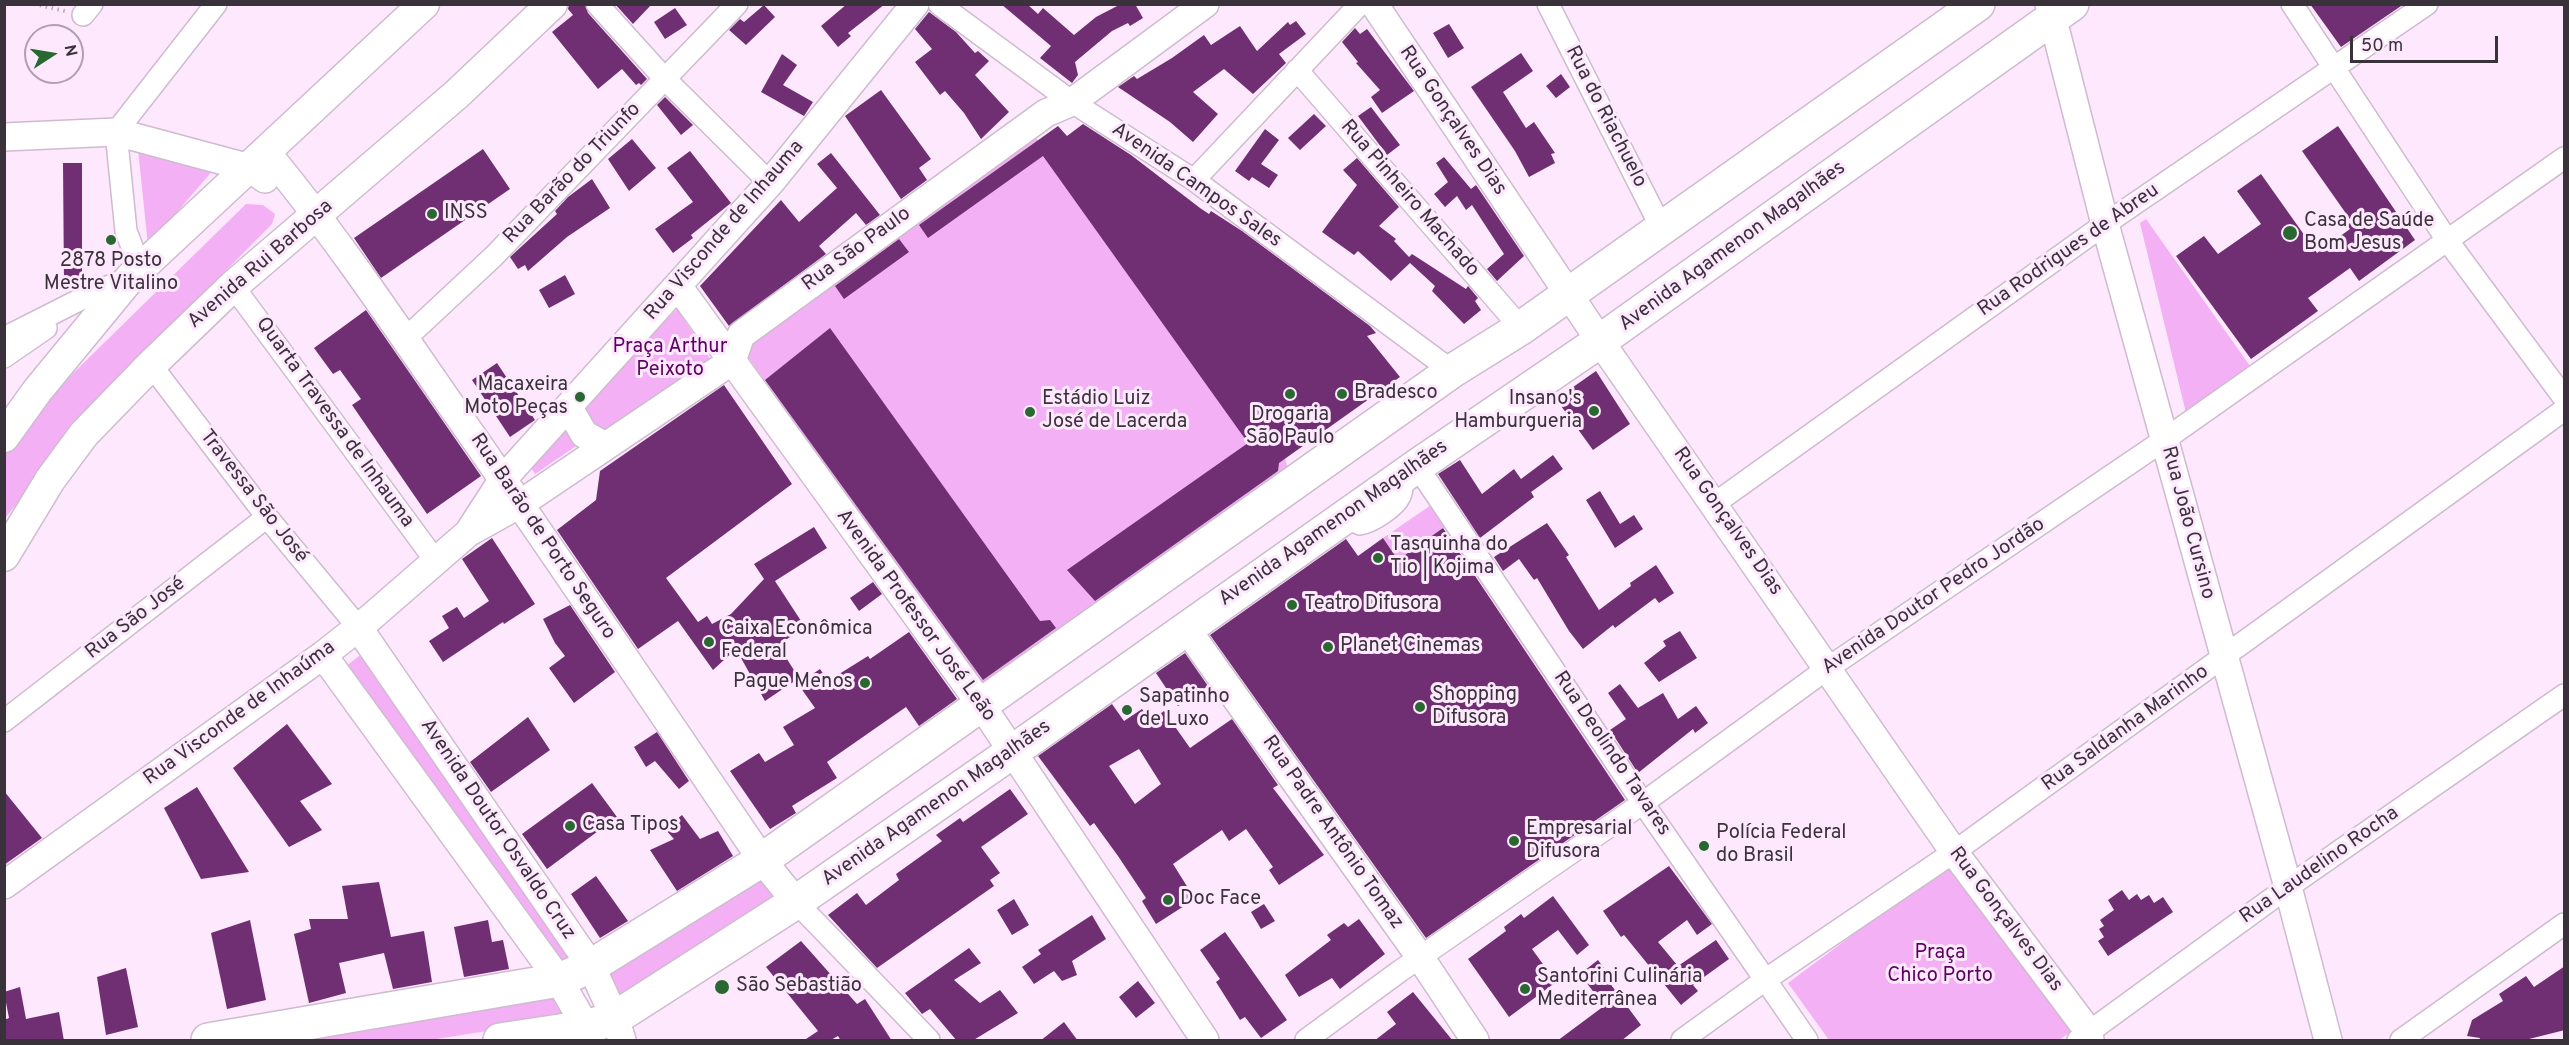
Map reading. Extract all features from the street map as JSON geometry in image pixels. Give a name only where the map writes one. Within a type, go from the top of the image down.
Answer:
[{"type":"main road","points":[[4,437],[37,391],[135,273],[424,4]]},
{"type":"main road","name":"Avenida Rui Barbosa","points":[[4,556],[12,531],[84,434],[151,364],[233,286],[457,94],[552,4]]},
{"type":"main road","points":[[208,1041],[559,980],[591,966],[762,860],[1452,371],[1521,328],[1978,4]]},
{"type":"main road","name":"Avenida Agamenon Magalhães","points":[[603,1031],[796,902],[1344,517],[1600,341],[2058,9]]},
{"type":"main road","points":[[500,1041],[603,1031]]},
{"type":"street","points":[[4,338],[135,273],[126,231],[116,132],[216,4]]},
{"type":"street","points":[[597,4],[665,79],[770,183]]},
{"type":"street","name":"Rua Barão do Triunfo","points":[[405,339],[494,256],[737,4]]},
{"type":"street","name":"Rua Visconde de Inhauma","points":[[503,479],[770,183],[915,4]]},
{"type":"street","name":"Avenida Campos Sales","points":[[939,4],[1072,102],[1194,180],[1452,371]]},
{"type":"street","name":"Rua São Paulo","points":[[732,361],[741,335],[1046,113],[1072,102],[1205,4]]},
{"type":"street","points":[[1194,180],[1360,4]]},
{"type":"street","name":"Rua Gonçalves Dias","points":[[1374,4],[1600,341],[1954,852],[2086,1038]]},
{"type":"street","name":"Rua do Riachuelo","points":[[1548,4],[1662,229]]},
{"type":"street","points":[[2292,4],[2447,240],[2565,398]]},
{"type":"street","name":"Rua Rodrigues de Abreu","points":[[1714,504],[2105,224],[2427,4]]},
{"type":"street","name":"Rua João Cursino","points":[[2058,9],[2105,224],[2288,886],[2328,1041]]},
{"type":"street","name":"Rua Pinheiro Machado","points":[[1297,70],[1521,328]]},
{"type":"street","points":[[7,135],[116,132],[258,160]]},
{"type":"street","name":"Avenida Doutor Pedro Jordão","points":[[1306,1041],[1420,957],[1643,802],[1828,668],[2164,440],[2565,158]]},
{"type":"street","name":"Rua Barão de Porto Seguro","points":[[258,160],[273,187],[287,205],[308,223],[405,339],[762,860],[796,902]]},
{"type":"street","name":"Quarta Travessa de Inhauma","points":[[233,286],[435,560]]},
{"type":"street","name":"Avenida Professor José Leão","points":[[678,286],[982,706],[1205,1041]]},
{"type":"street","points":[[4,357],[48,327],[81,299]]},
{"type":"street","points":[[520,504],[732,361]]},
{"type":"street","name":"Travessa São José","points":[[151,364],[267,517],[358,627]]},
{"type":"street","points":[[569,408],[584,434],[604,446]]},
{"type":"street","name":"Rua Saldanha Marinho","points":[[1682,1041],[1765,980],[1954,852],[2565,410]]},
{"type":"street","name":"Rua Deolindo Tavares","points":[[1410,471],[1643,802],[1807,1041]]},
{"type":"street","name":"Rua Visconde de Inhaúma","points":[[468,533],[503,479]]},
{"type":"street","name":"Rua Visconde de Inhaúma","points":[[4,885],[323,655],[468,533],[520,504]]},
{"type":"street","name":"Rua São José","points":[[4,721],[267,517]]},
{"type":"street","name":"Avenida Doutor Osvaldo Cruz","points":[[358,627],[591,966],[603,1031]]},
{"type":"street","name":"Rua Padre Antônio Tomaz","points":[[1186,628],[1420,957],[1475,1041]]},
{"type":"street","name":"Avenida Doutor Osvaldo Cruz","points":[[323,655],[559,980],[603,1031]]},
{"type":"street","name":"Rua Laudelino Rocha","points":[[2086,1038],[2288,886],[2565,695]]},
{"type":"street","points":[[796,902],[929,1041]]},
{"type":"street","points":[[2401,1041],[2565,924]]},
{"type":"path","points":[[34,4],[88,10]]},
{"type":"green space","name":"Estádio Luiz José de Lacerda","points":[[1029,132],[1250,328],[1290,477],[982,688],[741,347]]},
{"type":"green space","points":[[138,149],[213,170],[148,246]]},
{"type":"green space","points":[[246,204],[263,205],[275,214],[272,224],[137,360],[5,518],[5,451],[58,388]]},
{"type":"green space","points":[[2146,219],[2250,366],[2186,413],[2140,223]]},
{"type":"green space","name":"Praça Arthur Peixoto","points":[[677,309],[715,366],[608,436],[586,423],[586,399]]},
{"type":"green space","points":[[570,425],[582,442],[535,474],[530,466]]},
{"type":"green space","points":[[1434,503],[1449,524],[1398,560],[1383,538]]},
{"type":"green space","points":[[363,653],[583,965],[560,972],[341,670]]},
{"type":"green space","name":"Praça Chico Porto","points":[[1955,859],[2079,1026],[2059,1040],[1829,1040],[1788,983]]},
{"type":"green space","points":[[761,874],[776,900],[617,1004],[607,970]]},
{"type":"green space","points":[[557,989],[576,1017],[430,1040],[259,1040]]},
{"type":"building","points":[[569,4],[585,4],[588,13],[647,79],[641,85],[639,83],[636,85],[622,69],[598,89],[552,32],[573,15],[568,9]]},
{"type":"building","points":[[615,4],[652,4],[633,24]]},
{"type":"building","points":[[847,4],[885,4],[848,33],[851,36],[838,47],[821,26]]},
{"type":"building","points":[[1001,4],[1027,4],[1038,14],[1043,8],[1074,35],[1096,17],[1121,4],[1135,4],[1143,18],[1130,26],[1128,23],[1112,31],[1075,62],[1078,75],[1072,83],[1040,58],[1051,46]]},
{"type":"building","points":[[2310,4],[2404,4],[2341,47]]},
{"type":"building","points":[[764,5],[775,17],[746,45],[729,30],[740,19],[744,22]]},
{"type":"building","points":[[675,8],[687,25],[665,39],[654,22]]},
{"type":"building","points":[[929,12],[956,32],[975,53],[978,51],[989,61],[975,75],[1009,112],[981,139],[964,113],[945,91],[940,95],[915,62],[932,49],[915,29]]},
{"type":"building","points":[[1296,21],[1306,34],[1279,54],[1286,63],[1253,94],[1224,69],[1193,92],[1218,114],[1193,142],[1170,122],[1118,87],[1134,76],[1137,79],[1172,58],[1204,35],[1211,45],[1240,26],[1257,51],[1288,22],[1290,25]]},
{"type":"building","points":[[1449,24],[1464,48],[1448,58],[1433,33]]},
{"type":"building","points":[[1355,28],[1360,34],[1367,29],[1414,91],[1382,113],[1371,97],[1380,90],[1356,63],[1358,62],[1342,42]]},
{"type":"building","points":[[1521,53],[1533,71],[1503,92],[1526,128],[1534,122],[1555,153],[1551,154],[1555,163],[1529,177],[1515,151],[1471,87]]},
{"type":"building","points":[[782,54],[797,65],[783,85],[813,102],[804,116],[761,92]]},
{"type":"building","points":[[1561,74],[1570,87],[1556,98],[1546,86]]},
{"type":"building","points":[[881,90],[931,159],[919,168],[927,180],[901,199],[845,116]]},
{"type":"building","points":[[665,97],[693,125],[681,135],[657,105]]},
{"type":"building","points":[[1371,107],[1400,145],[1387,155],[1358,116]]},
{"type":"building","points":[[1314,114],[1326,126],[1300,150],[1288,138]]},
{"type":"building","points":[[1083,124],[1131,155],[1200,208],[1209,214],[1211,211],[1242,231],[1370,326],[1376,333],[1367,336],[1400,377],[1279,463],[1278,471],[1095,601],[1067,570],[1248,443],[1043,156],[928,238],[919,225],[1058,126],[1067,136]]},
{"type":"building","points":[[2338,126],[2415,240],[2359,281],[2350,268],[2308,298],[2318,311],[2251,359],[2176,256],[2204,236],[2218,254],[2261,224],[2237,191],[2261,174],[2317,253],[2350,229],[2347,225],[2352,222],[2302,151]]},
{"type":"building","points":[[1265,129],[1279,140],[1261,164],[1278,175],[1269,188],[1252,177],[1249,181],[1235,171]]},
{"type":"building","points":[[632,139],[656,168],[629,191],[608,159]]},
{"type":"building","name":"INSS","points":[[483,149],[510,189],[381,278],[354,238]]},
{"type":"building","points":[[690,151],[731,203],[691,235],[693,238],[673,253],[655,229],[693,202],[667,168]]},
{"type":"building","points":[[831,153],[880,215],[866,225],[856,213],[819,246],[826,254],[729,326],[700,286],[781,200],[799,222],[837,188],[817,164]]},
{"type":"building","points":[[1444,157],[1471,189],[1476,185],[1524,256],[1497,281],[1487,269],[1504,254],[1472,205],[1466,210],[1457,196],[1445,207],[1434,194],[1448,182],[1436,163]]},
{"type":"building","points":[[1357,158],[1399,207],[1379,226],[1396,239],[1394,241],[1409,257],[1412,254],[1466,289],[1468,286],[1478,298],[1475,301],[1481,310],[1464,324],[1432,291],[1435,286],[1410,263],[1391,281],[1358,251],[1354,255],[1322,232],[1357,185],[1343,170]]},
{"type":"building","points":[[63,163],[82,163],[82,276],[64,285]]},
{"type":"building","points":[[592,179],[610,208],[567,237],[528,271],[525,265],[518,269],[510,257],[557,214],[555,211],[568,197]]},
{"type":"building","points":[[899,239],[909,252],[844,299],[835,286]]},
{"type":"building","points":[[565,275],[575,294],[549,308],[539,290]]},
{"type":"building","points":[[366,310],[481,476],[427,514],[352,405],[361,399],[340,370],[333,374],[314,348]]},
{"type":"building","points":[[830,328],[1040,621],[1050,620],[1056,628],[983,680],[765,380]]},
{"type":"building","points":[[497,363],[535,420],[510,437],[472,380]]},
{"type":"building","name":"Insano's Hamburgueria","points":[[1596,371],[1630,424],[1593,450],[1556,399]]},
{"type":"building","points":[[724,385],[792,484],[666,578],[698,622],[707,616],[712,624],[731,614],[764,579],[754,564],[814,527],[827,548],[775,581],[805,627],[778,645],[799,678],[765,701],[736,649],[713,670],[678,621],[638,649],[557,530],[596,500],[600,471]]},
{"type":"building","points":[[1553,455],[1563,469],[1531,492],[1534,497],[1480,538],[1438,474],[1460,460],[1482,494],[1514,469],[1521,479]]},
{"type":"building","points":[[1600,491],[1620,524],[1634,515],[1643,529],[1615,548],[1586,500]]},
{"type":"building","points":[[1547,523],[1569,555],[1566,557],[1599,610],[1631,586],[1630,583],[1656,565],[1674,593],[1659,603],[1655,598],[1615,628],[1613,625],[1583,649],[1569,631],[1537,578],[1534,580],[1519,559],[1503,571],[1494,557]]},
{"type":"building","name":"Shopping Difusora","points":[[1443,528],[1625,800],[1426,938],[1210,635],[1346,539],[1358,556],[1383,538],[1398,560]]},
{"type":"building","points":[[492,538],[535,604],[504,624],[503,622],[443,662],[429,641],[449,628],[442,616],[457,607],[464,618],[489,601],[462,559]]},
{"type":"building","points":[[873,582],[882,594],[859,611],[850,598]]},
{"type":"building","points":[[570,605],[615,672],[574,703],[549,668],[565,656],[555,643],[543,619]]},
{"type":"building","points":[[1680,631],[1697,658],[1659,682],[1644,663],[1666,646],[1663,641]]},
{"type":"building","points":[[909,632],[957,699],[919,726],[906,707],[827,762],[837,778],[792,806],[796,813],[770,829],[730,771],[759,753],[765,762],[794,745],[783,727],[815,708],[798,684],[820,669],[828,681],[868,656],[870,659]]},
{"type":"building","points":[[1185,653],[1208,686],[1178,706],[1156,673]]},
{"type":"building","points":[[1620,684],[1638,708],[1663,693],[1678,719],[1696,706],[1708,723],[1695,733],[1693,729],[1638,773],[1610,730],[1626,719],[1608,693]]},
{"type":"building","points":[[1112,704],[1124,721],[1142,709],[1150,721],[1164,711],[1190,748],[1232,719],[1278,785],[1273,788],[1324,855],[1279,885],[1269,870],[1273,867],[1246,829],[1229,841],[1222,830],[1173,864],[1195,899],[1156,924],[1142,901],[1146,898],[1118,856],[1094,823],[1090,826],[1038,756]],"holes":[[[1139,749],[1161,784],[1135,804],[1109,766]]]},
{"type":"building","points":[[528,717],[550,750],[491,792],[470,762]]},
{"type":"building","points":[[287,724],[332,784],[300,801],[322,830],[289,847],[233,768]]},
{"type":"building","points":[[657,732],[689,781],[679,789],[655,761],[646,767],[634,747]]},
{"type":"building","name":"Casa Tipos","points":[[592,783],[617,817],[547,869],[522,834]]},
{"type":"building","points":[[197,787],[249,872],[201,879],[164,808]]},
{"type":"building","points":[[1010,789],[1028,814],[981,847],[1000,873],[990,880],[994,886],[877,968],[828,915],[857,893],[866,905],[899,880],[896,874],[942,841],[936,835],[960,818],[963,822]]},
{"type":"building","points":[[4,791],[42,838],[4,865]]},
{"type":"building","points":[[682,815],[700,839],[718,831],[733,856],[677,891],[650,850],[674,839],[665,829]]},
{"type":"building","points":[[1669,866],[1712,924],[1697,935],[1687,920],[1658,942],[1678,966],[1716,940],[1729,959],[1693,985],[1698,991],[1681,1005],[1624,935],[1621,937],[1603,911]]},
{"type":"building","points":[[596,876],[628,921],[600,938],[571,894]]},
{"type":"building","points":[[379,882],[391,937],[424,931],[432,982],[393,989],[384,953],[339,963],[346,993],[309,1003],[294,934],[311,929],[309,919],[348,919],[342,886]]},
{"type":"building","points":[[2122,890],[2129,900],[2137,894],[2141,900],[2149,895],[2154,903],[2163,897],[2173,912],[2108,956],[2098,941],[2104,937],[2099,929],[2104,926],[2100,920],[2114,910],[2108,900]]},
{"type":"building","points":[[1553,896],[1589,945],[1577,955],[1558,930],[1532,949],[1556,982],[1509,1017],[1468,959],[1506,931],[1504,927],[1521,914],[1524,918]]},
{"type":"building","points":[[1014,899],[1029,925],[1012,935],[997,910]]},
{"type":"building","points":[[1264,904],[1275,921],[1261,929],[1251,912]]},
{"type":"building","points":[[1092,915],[1106,939],[1072,961],[1077,975],[1062,981],[1054,971],[1034,984],[1022,967],[1041,954],[1038,950]]},
{"type":"building","points":[[1359,919],[1385,954],[1340,989],[1332,978],[1299,997],[1285,975],[1331,940],[1327,935],[1344,923],[1348,927]]},
{"type":"building","points":[[250,920],[266,1000],[227,1009],[211,933]]},
{"type":"building","points":[[488,920],[492,942],[503,940],[509,969],[464,977],[454,927]]},
{"type":"building","points":[[1225,932],[1287,1020],[1261,1038],[1245,1017],[1240,1020],[1216,982],[1220,979],[1200,950]]},
{"type":"building","points":[[801,941],[857,1004],[865,999],[892,1041],[841,1041],[838,1036],[829,1041],[803,1041],[818,1031],[766,967]]},
{"type":"building","points":[[969,948],[981,963],[954,980],[980,1003],[1000,990],[1018,1013],[972,1041],[957,1041],[930,1009],[922,1014],[905,993]]},
{"type":"building","points":[[1598,960],[1609,975],[1606,978],[1641,1025],[1621,1041],[1557,1041],[1604,1006],[1580,974]]},
{"type":"building","points":[[2565,966],[2565,1030],[2521,1041],[2479,1041],[2480,1038],[2467,1036],[2472,1020],[2503,1001],[2499,994],[2526,976],[2534,987]]},
{"type":"building","points":[[126,968],[138,1027],[106,1035],[97,977]]},
{"type":"building","points":[[1138,981],[1155,1003],[1136,1018],[1119,997]]},
{"type":"building","points":[[20,987],[26,1019],[59,1012],[64,1041],[4,1041],[4,1020],[9,1018],[4,992]]},
{"type":"building","points":[[1413,992],[1453,1041],[1374,1041],[1396,1024],[1387,1012]]},
{"type":"building","points":[[1064,1022],[1078,1041],[1040,1041]]},
{"type":"place","name":"INSS","points":[[432,214]]},
{"type":"place","name":"Casa de Saúde Bom Jesus","points":[[2290,233]]},
{"type":"place","name":"2878 Posto Mestre Vitalino","points":[[111,240]]},
{"type":"place","name":"Drogaria São Paulo","points":[[1290,394]]},
{"type":"place","name":"Bradesco","points":[[1342,394]]},
{"type":"place","name":"Macaxeira Moto Peças","points":[[580,397]]},
{"type":"place","name":"Insano's Hamburgueria","points":[[1594,411]]},
{"type":"place","name":"Estádio Luiz José de Lacerda","points":[[1030,412]]},
{"type":"place","name":"Tasquinha do Tio | Kojima","points":[[1378,558]]},
{"type":"place","name":"Teatro Difusora","points":[[1292,605]]},
{"type":"place","name":"Caixa Econômica Federal","points":[[709,642]]},
{"type":"place","name":"Planet Cinemas","points":[[1328,647]]},
{"type":"place","name":"Pague Menos","points":[[865,683]]},
{"type":"place","name":"Shopping Difusora","points":[[1420,707]]},
{"type":"place","name":"Sapatinho de Luxo","points":[[1127,710]]},
{"type":"place","name":"Casa Tipos","points":[[570,826]]},
{"type":"place","name":"Empresarial Difusora","points":[[1514,841]]},
{"type":"place","name":"Polícia Federal do Brasil","points":[[1704,846]]},
{"type":"place","name":"Doc Face","points":[[1168,900]]},
{"type":"place","name":"São Sebastião","points":[[722,987]]},
{"type":"place","name":"Santorini Culinária Mediterrânea","points":[[1525,989]]}]
